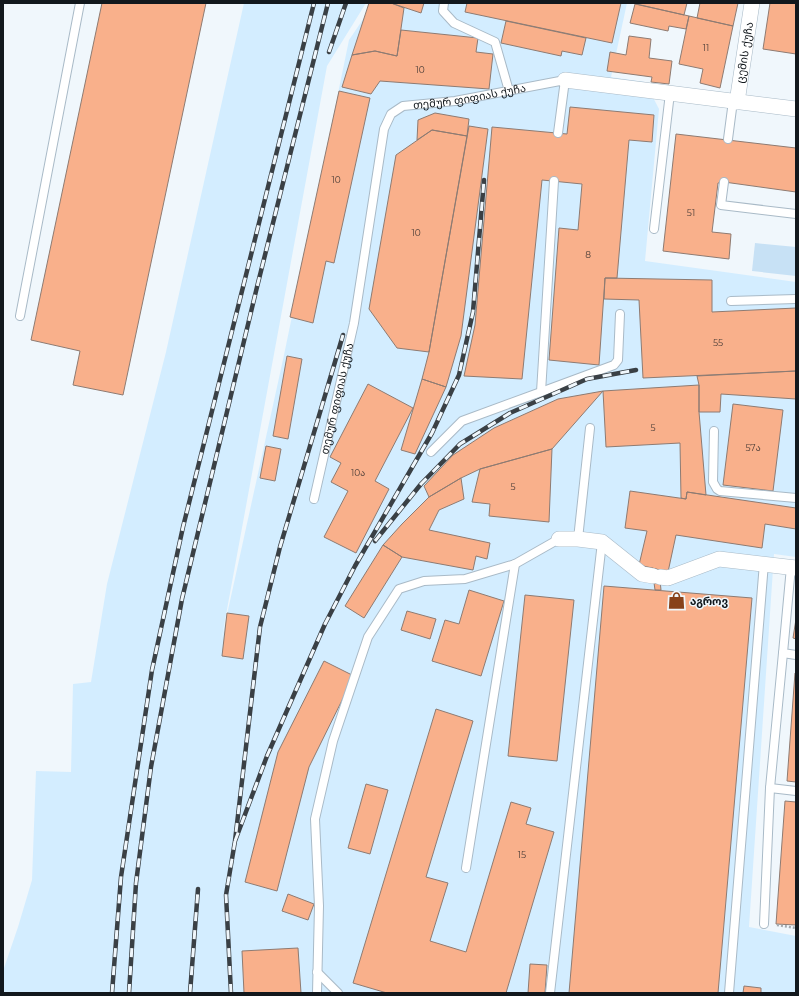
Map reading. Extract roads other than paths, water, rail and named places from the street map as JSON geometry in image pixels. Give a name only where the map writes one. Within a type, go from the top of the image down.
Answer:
[{"type":"street","name":"ცემის ქუჩა","points":[[735,101],[752,3]]},
{"type":"street","name":"თემურ ფიფიას ქუჩა","points":[[565,80],[796,109]]},
{"type":"street","points":[[559,539],[578,539],[602,542],[642,574],[668,578],[719,559],[793,567]]},
{"type":"lane","points":[[20,316],[80,3]]},
{"type":"lane","points":[[444,3],[443,11],[454,23],[495,42],[509,91]]},
{"type":"lane","points":[[558,133],[565,80]]},
{"type":"lane","name":"თემურ ფიფიას ქუჩა","points":[[314,498],[354,323],[384,129],[391,114],[403,106],[455,101],[565,80]]},
{"type":"lane","points":[[654,229],[670,93]]},
{"type":"lane","points":[[728,139],[735,101]]},
{"type":"lane","points":[[541,392],[554,182]]},
{"type":"lane","points":[[724,182],[721,205],[796,214]]},
{"type":"lane","points":[[731,301],[796,300]]},
{"type":"lane","points":[[431,452],[462,421],[614,365],[618,360],[620,314]]},
{"type":"lane","points":[[578,539],[590,428]]},
{"type":"lane","points":[[714,431],[713,482],[717,489],[796,497]]},
{"type":"lane","points":[[317,993],[319,906],[315,819],[333,741],[368,637],[399,590],[424,581],[464,579],[515,564],[559,539]]},
{"type":"lane","points":[[550,993],[602,542]]},
{"type":"lane","points":[[729,993],[764,563]]},
{"type":"lane","points":[[466,868],[515,564]]},
{"type":"lane","points":[[764,924],[770,788],[793,567]]},
{"type":"lane","points":[[783,653],[796,655]]},
{"type":"lane","points":[[770,788],[796,791]]},
{"type":"lane","points":[[317,972],[338,993]]},
{"type":"railway","points":[[112,993],[121,877],[152,670],[183,527],[314,3]]},
{"type":"railway","points":[[129,993],[136,883],[151,767],[182,599],[257,287],[328,3]]},
{"type":"railway","points":[[329,52],[346,3]]},
{"type":"railway","points":[[235,841],[267,756],[325,624],[355,566],[432,433],[459,375],[473,312],[484,180]]},
{"type":"railway","points":[[231,993],[226,895],[235,841],[260,627],[280,547],[343,335]]},
{"type":"railway","points":[[375,541],[421,484],[460,444],[510,413],[587,379],[636,370]]},
{"type":"railway","points":[[190,993],[198,889]]},
{"type":"place","name":"აგროვ","points":[[677,601]]}]
